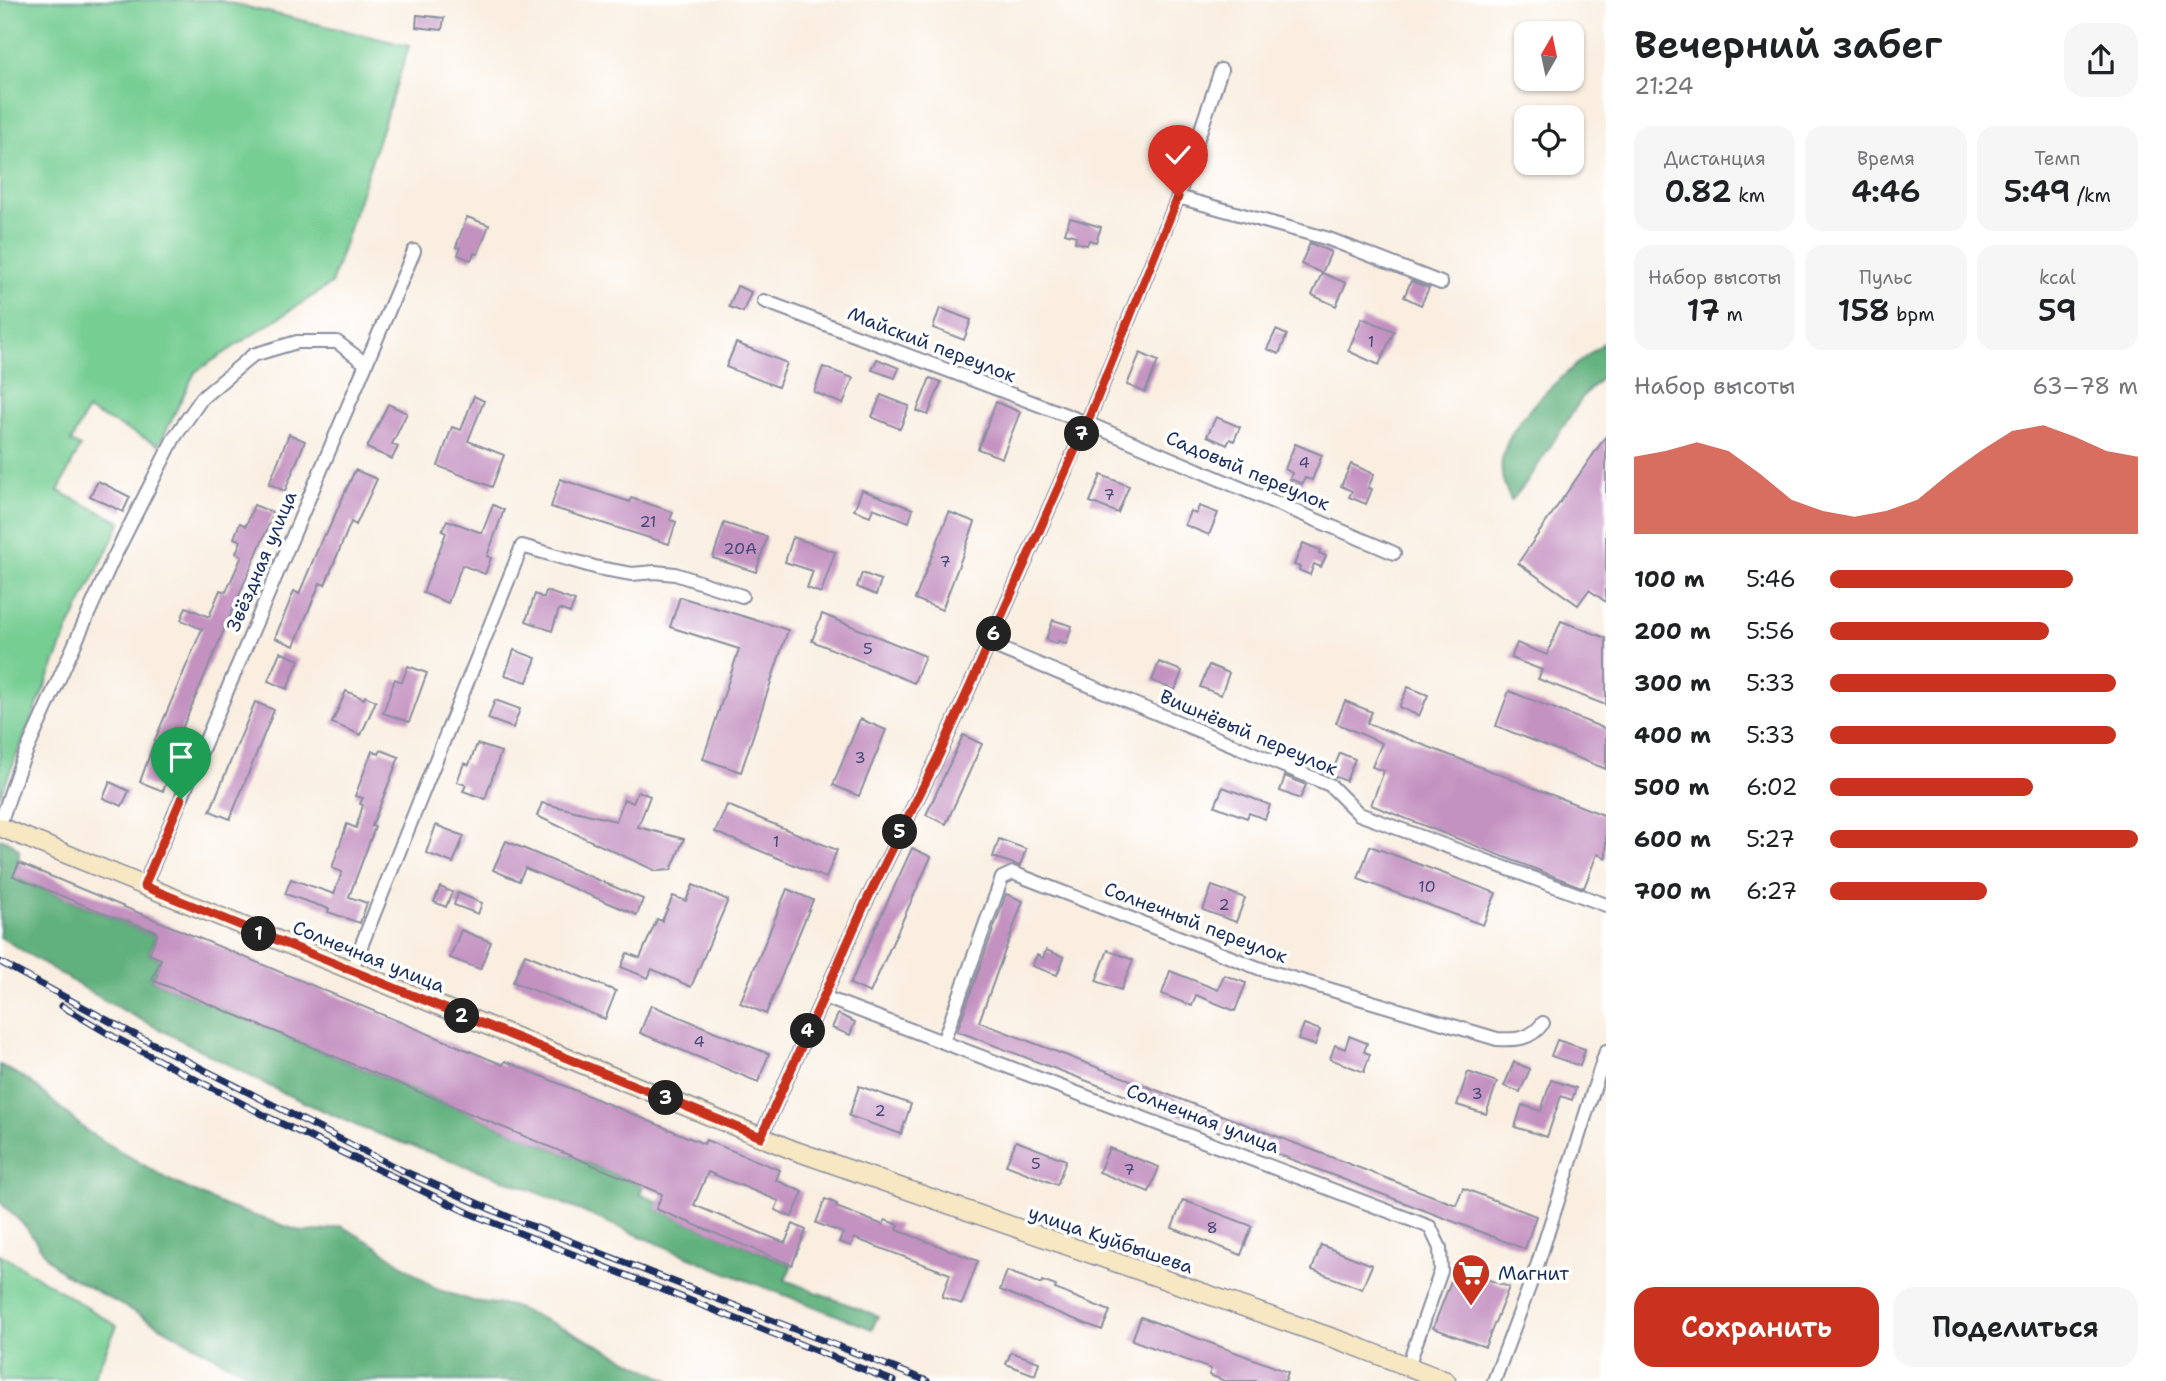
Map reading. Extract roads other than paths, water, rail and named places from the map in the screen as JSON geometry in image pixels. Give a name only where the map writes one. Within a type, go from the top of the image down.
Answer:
[{"type":"street","points":[[761,1137],[864,906],[940,753],[1087,423],[1178,197],[1221,69]]},
{"type":"street","points":[[1178,197],[1328,239],[1441,283]]},
{"type":"street","name":"Звёздная улица","points":[[144,886],[414,251]]},
{"type":"street","name":"Майский переулок","points":[[764,301],[1087,423]]},
{"type":"street","points":[[0,825],[19,768],[112,561],[174,438],[202,398],[253,355],[297,342],[337,342],[366,364]]},
{"type":"street","name":"Садовый переулок","points":[[1087,423],[1394,553]]},
{"type":"street","points":[[351,971],[522,546],[632,575],[655,572],[675,574],[742,596]]},
{"type":"street","name":"Вишнёвый переулок","points":[[989,644],[1330,785],[1359,814],[1606,905]]},
{"type":"street","name":"Солнечная улица","points":[[0,825],[761,1137]]},
{"type":"street","name":"Солнечный переулок","points":[[943,1042],[1002,878],[1013,873],[1261,969],[1497,1039],[1520,1040],[1535,1033],[1542,1023]]},
{"type":"street","name":"Солнечная улица","points":[[824,997],[1430,1227],[1440,1248],[1441,1271],[1408,1366]]},
{"type":"street","points":[[1494,1381],[1536,1266],[1606,1051]]},
{"type":"street","name":"улица Куйбышева","points":[[761,1137],[1447,1381]]},
{"type":"railway","points":[[0,962],[122,1028],[399,1169],[511,1218],[927,1381]]},
{"type":"railway","points":[[62,1006],[114,1037],[272,1119],[469,1213],[893,1381]]},
{"type":"place","name":"Магнит","points":[[1471,1307]]}]
